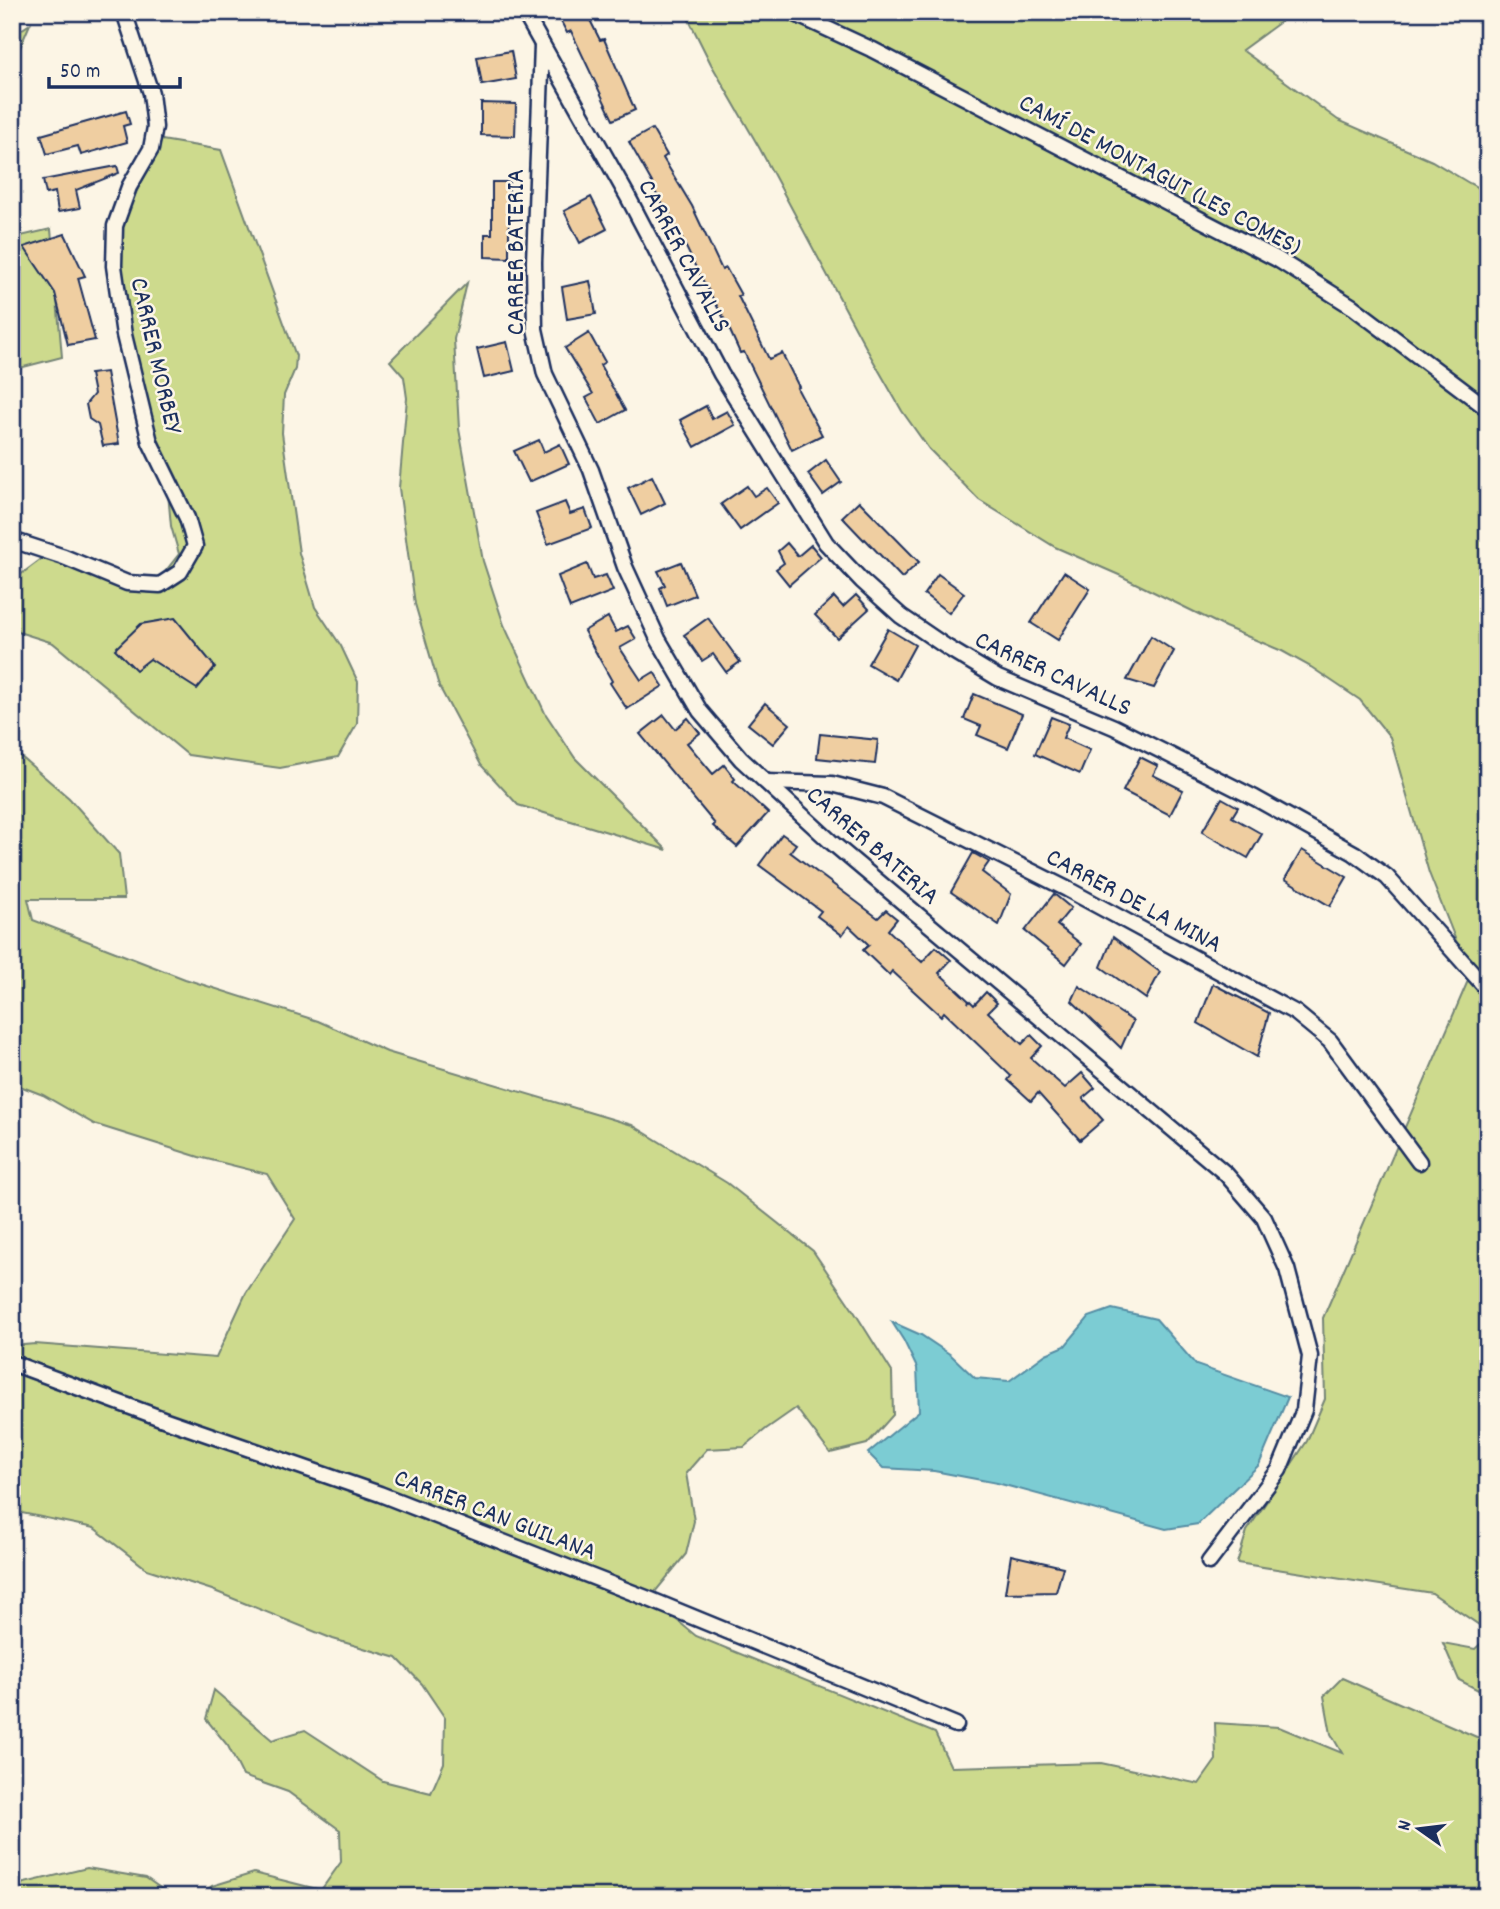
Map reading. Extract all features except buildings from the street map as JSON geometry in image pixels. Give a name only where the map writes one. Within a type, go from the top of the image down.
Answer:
[{"type":"street","name":"CARRER MORBEY","points":[[12,540],[64,557],[127,583],[160,585],[180,572],[195,546],[187,518],[150,442],[124,335],[114,267],[115,226],[129,187],[151,149],[155,127],[150,93],[124,12]]},
{"type":"street","name":"CARRER CAVALLS","points":[[524,12],[628,197],[721,374],[826,543],[862,581],[901,616],[998,678],[1114,727],[1354,853],[1387,877],[1488,990]]},
{"type":"street","name":"CAMÍ DE MONTAGUT (LES COMES)","points":[[791,12],[871,49],[1277,259],[1353,307],[1488,409]]},
{"type":"street","name":"CARRER BATERIA","points":[[542,45],[534,262],[535,329],[545,374],[591,470],[625,567],[658,639],[700,711],[741,759],[830,841],[1226,1174],[1264,1218],[1287,1269],[1310,1356],[1304,1410],[1279,1470],[1209,1562]]},
{"type":"street","name":"CARRER DE LA MINA","points":[[766,782],[832,784],[883,797],[1067,889],[1296,1013],[1330,1041],[1419,1162]]},
{"type":"street","name":"CARRER CAN GUILANA","points":[[12,1363],[380,1494],[649,1599],[956,1725]]},
{"type":"green space","points":[[685,12],[1294,12],[1242,50],[1338,120],[1432,161],[1488,193],[1488,1631],[1432,1593],[1237,1563],[1247,1531],[1307,1441],[1325,1399],[1323,1318],[1470,976],[1429,873],[1390,737],[1360,700],[1311,667],[1282,651],[1055,547],[979,500],[929,449],[902,411],[870,355]]},
{"type":"green space","points":[[30,24],[12,66],[12,36]]},
{"type":"green space","points":[[162,140],[221,150],[296,356],[295,369],[284,395],[282,433],[299,553],[315,607],[341,646],[358,682],[357,724],[338,757],[280,768],[188,755],[53,643],[12,630],[12,581],[48,554],[127,582],[160,578],[179,554],[171,526],[166,471],[131,341],[117,231]]},
{"type":"green space","points":[[51,229],[62,357],[12,370],[12,238]]},
{"type":"green space","points":[[467,283],[454,339],[459,429],[483,561],[504,625],[545,713],[575,758],[667,850],[518,805],[481,765],[439,686],[415,604],[399,488],[407,398],[404,377],[390,361]]},
{"type":"green space","points":[[12,749],[69,798],[119,854],[124,899],[28,899],[33,920],[185,979],[318,1021],[387,1052],[632,1125],[727,1183],[813,1251],[892,1372],[893,1415],[867,1444],[830,1453],[796,1408],[744,1447],[707,1449],[686,1473],[694,1521],[686,1554],[650,1598],[696,1636],[935,1733],[951,1767],[1101,1763],[1199,1784],[1216,1760],[1215,1723],[1279,1727],[1342,1753],[1331,1734],[1324,1696],[1342,1678],[1488,1742],[1488,1897],[198,1897],[212,1886],[254,1873],[321,1890],[341,1862],[340,1830],[288,1792],[243,1776],[228,1746],[206,1719],[214,1690],[272,1740],[305,1730],[383,1781],[431,1793],[444,1763],[445,1718],[422,1684],[397,1658],[333,1639],[212,1590],[147,1569],[94,1528],[12,1511],[12,1346],[35,1344],[216,1358],[246,1293],[295,1219],[267,1174],[199,1157],[94,1124],[43,1095],[12,1083]]},
{"type":"green space","points":[[1488,1637],[1488,1695],[1459,1680],[1443,1643],[1475,1649]]},
{"type":"green space","points":[[87,1868],[146,1878],[173,1897],[12,1897],[12,1886]]},
{"type":"water","points":[[1112,1309],[1156,1319],[1196,1365],[1288,1397],[1259,1465],[1198,1524],[1166,1529],[997,1483],[934,1471],[883,1468],[868,1453],[919,1411],[917,1368],[892,1322],[921,1335],[951,1355],[975,1378],[1009,1381],[1046,1354],[1065,1346],[1089,1317]]}]
